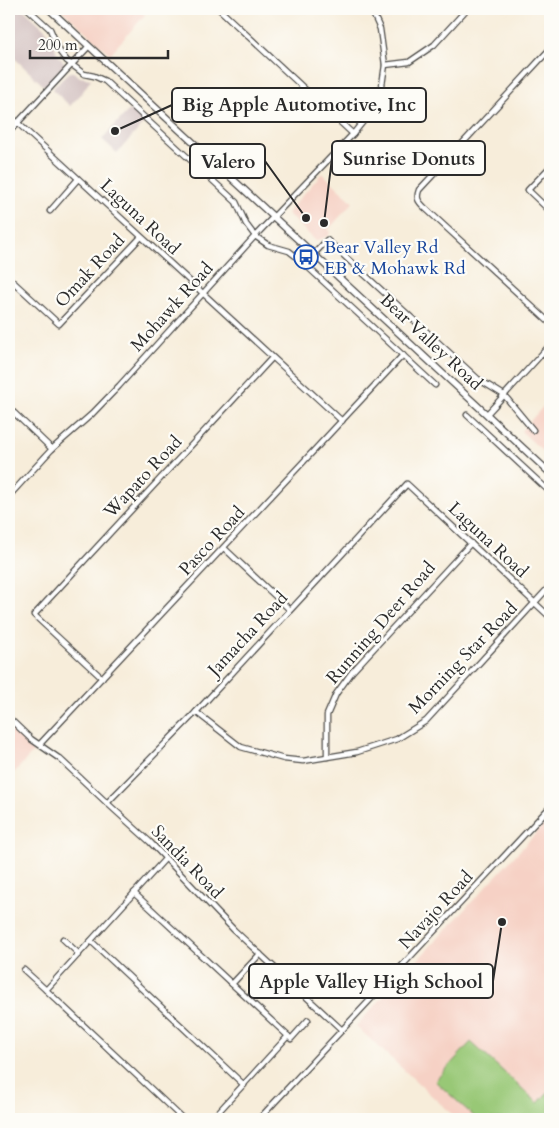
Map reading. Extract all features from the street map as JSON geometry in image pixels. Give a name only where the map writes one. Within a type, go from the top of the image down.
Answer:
[{"type":"main road","name":"Bear Valley Road","points":[[49,9],[550,473]]},
{"type":"street","points":[[28,9],[50,29],[60,52],[72,65],[84,74],[105,81],[236,202],[246,224],[255,236],[268,245],[289,251],[298,258],[435,385]]},
{"type":"street","points":[[219,9],[353,134]]},
{"type":"street","name":"Mohawk Road","points":[[9,496],[52,449],[92,414],[255,236],[353,134],[374,108],[382,85],[385,65],[384,42],[371,9]]},
{"type":"street","points":[[385,65],[409,62],[434,45],[466,9]]},
{"type":"street","points":[[9,132],[89,46]]},
{"type":"street","points":[[550,49],[419,190],[417,197],[418,202],[550,323]]},
{"type":"street","name":"Laguna Road","points":[[9,114],[342,421]]},
{"type":"street","points":[[550,167],[528,190],[550,211]]},
{"type":"street","points":[[50,211],[78,179]]},
{"type":"street","name":"Omak Road","points":[[9,278],[59,324],[141,237]]},
{"type":"street","points":[[314,254],[327,240],[478,378],[504,395],[533,430]]},
{"type":"street","points":[[487,414],[550,344]]},
{"type":"street","name":"Pasco Road","points":[[40,744],[403,355]]},
{"type":"street","name":"Wapato Road","points":[[102,678],[34,614],[272,358]]},
{"type":"street","points":[[9,408],[52,449]]},
{"type":"street","points":[[467,415],[550,492]]},
{"type":"street","name":"Laguna Road","points":[[407,484],[550,617]]},
{"type":"street","name":"Jamacha Road","points":[[108,802],[196,712],[289,609],[407,484]]},
{"type":"street","name":"Running Deer Road","points":[[327,757],[327,715],[336,694],[352,672],[470,543]]},
{"type":"street","points":[[224,548],[289,609]]},
{"type":"street","name":"Morning Star Road","points":[[196,712],[241,747],[284,759],[303,761],[357,752],[397,739],[426,721],[550,586]]},
{"type":"street","name":"Sandia Road","points":[[9,718],[31,739],[60,759],[108,802],[209,905],[342,1030]]},
{"type":"street","name":"Navajo Road","points":[[260,1119],[550,807]]},
{"type":"street","points":[[46,990],[165,858]]},
{"type":"street","points":[[134,893],[291,1039],[308,1020]]},
{"type":"street","points":[[63,939],[79,954]]},
{"type":"street","points":[[91,941],[244,1085]]},
{"type":"street","points":[[232,984],[260,954]]},
{"type":"street","points":[[24,970],[184,1119]]},
{"type":"street","points":[[212,1119],[288,1036]]},
{"type":"shaded area","points":[[9,9],[23,9],[46,30],[52,38],[57,54],[66,65],[46,86],[9,53]]},
{"type":"shaded area","points":[[61,9],[138,9],[145,15],[110,54]]},
{"type":"shaded area","points":[[70,72],[80,77],[91,79],[70,106],[52,89]]},
{"type":"shaded area","points":[[130,109],[145,122],[117,153],[102,139]]},
{"type":"shaded area","points":[[322,173],[353,202],[328,230],[330,232],[328,236],[316,241],[287,213]]},
{"type":"shaded area","points":[[550,399],[550,458],[521,431]]},
{"type":"shaded area","points":[[9,724],[36,749],[9,778]]},
{"type":"shaded area","points":[[550,818],[550,1119],[457,1119],[356,1026]]},
{"type":"green space","points":[[471,1042],[538,1103],[550,1090],[550,1119],[477,1119],[435,1081]]},
{"type":"place","name":"Big Apple Automotive, Inc","points":[[115,131]]},
{"type":"place","name":"Valero","points":[[306,218]]},
{"type":"place","name":"Sunrise Donuts","points":[[324,223]]},
{"type":"place","name":"Bear Valley Rd EB & Mohawk Rd","points":[[306,257]]},
{"type":"place","name":"Apple Valley High School","points":[[502,922]]}]
